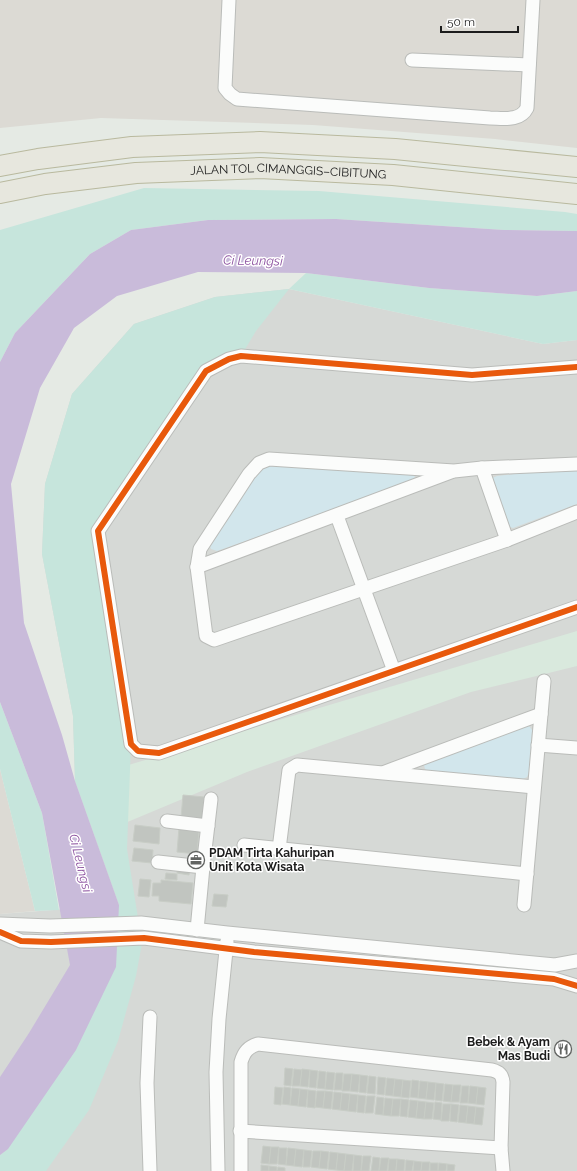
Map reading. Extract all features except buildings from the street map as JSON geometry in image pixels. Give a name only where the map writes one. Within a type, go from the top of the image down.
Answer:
[{"type":"highway","points":[[0,166],[38,159],[132,147],[260,142],[395,149],[577,166]]},
{"type":"highway","name":"JALAN TOL CIMANGGIS–CIBITUNG","points":[[0,192],[45,184],[136,172],[260,168],[393,175],[577,194]]},
{"type":"street","points":[[229,0],[225,88],[237,99],[490,118],[512,118],[522,114],[527,108],[533,0]]},
{"type":"street","points":[[412,60],[529,65]]},
{"type":"street","points":[[577,367],[472,375],[241,356],[229,359],[206,371],[98,531],[131,744],[138,751],[159,753],[577,607]]},
{"type":"street","points":[[577,464],[482,468],[454,471],[269,459],[259,463],[245,480],[200,548],[197,567],[206,636],[214,640],[507,540],[577,512]]},
{"type":"street","points":[[482,468],[507,540]]},
{"type":"street","points":[[197,567],[337,516],[454,471]]},
{"type":"street","points":[[337,516],[394,671]]},
{"type":"street","points":[[524,905],[544,681]]},
{"type":"street","points":[[381,773],[541,714]]},
{"type":"street","points":[[538,745],[577,748]]},
{"type":"street","points":[[279,849],[289,770],[297,765],[534,787]]},
{"type":"street","points":[[197,930],[211,799]]},
{"type":"street","points":[[167,821],[208,826]]},
{"type":"street","points":[[244,845],[526,874]]},
{"type":"street","points":[[158,862],[203,867]]},
{"type":"street","points":[[0,924],[50,926],[141,923],[227,934],[555,965],[577,961]]},
{"type":"street","points":[[0,932],[21,941],[51,942],[144,938],[226,948],[554,979],[577,986]]},
{"type":"street","points":[[218,1171],[216,1072],[219,1019],[227,934]]},
{"type":"street","points":[[150,1017],[148,1083],[150,1171]]},
{"type":"street","points":[[241,1171],[241,1062],[243,1054],[247,1049],[258,1044],[499,1072],[502,1076],[503,1082],[501,1148],[503,1171]]},
{"type":"street","points":[[240,1131],[501,1148]]},
{"type":"shaded area","points":[[0,0],[577,0],[577,148],[495,139],[313,125],[101,118],[0,128]]},
{"type":"shaded area","points":[[144,188],[319,191],[565,212],[577,214],[577,231],[504,230],[336,219],[208,220],[131,230],[90,254],[15,333],[0,362],[0,230]]},
{"type":"shaded area","points":[[306,273],[429,288],[537,296],[577,291],[577,340],[543,344],[289,289]]},
{"type":"shaded area","points":[[289,289],[543,344],[577,340],[577,1171],[0,1171],[0,914],[119,905],[75,781],[73,716],[42,554],[45,484],[72,394],[134,324],[215,297]]},
{"type":"shaded area","points":[[289,289],[256,331],[241,356],[206,371],[98,531],[131,744],[127,849],[142,943],[136,976],[118,1041],[89,1110],[46,1171],[0,1171],[0,1155],[8,1149],[119,905],[75,781],[73,716],[42,554],[45,484],[72,394],[134,324],[215,297]]},
{"type":"shaded area","points":[[266,463],[414,471],[415,477],[408,484],[217,551],[211,549],[209,542],[259,467]]},
{"type":"shaded area","points":[[577,467],[577,504],[513,528],[506,526],[490,479],[497,476]]},
{"type":"shaded area","points":[[0,702],[42,813],[59,910],[35,911],[0,769]]},
{"type":"shaded area","points":[[526,724],[532,730],[529,772],[527,777],[521,780],[428,771],[425,769],[424,765],[427,761]]},
{"type":"shaded area","points":[[0,769],[35,911],[0,914]]},
{"type":"green space","points":[[577,631],[577,666],[471,692],[247,772],[94,836],[75,781]]},
{"type":"water","name":"Ci Leungsi","points":[[336,219],[504,230],[577,231],[577,291],[537,296],[429,288],[306,273],[198,272],[117,296],[74,328],[40,388],[11,484],[24,623],[62,735],[75,781],[119,905],[116,967],[76,1050],[8,1149],[0,1155],[0,1077],[29,1033],[70,965],[42,813],[0,702],[0,362],[15,333],[90,254],[131,230],[208,220]]},
{"type":"cycle path","points":[[577,367],[472,375],[241,356],[229,359],[206,371],[98,531],[131,744],[138,751],[159,753],[577,607]]},
{"type":"cycle path","points":[[0,932],[21,941],[51,942],[144,938],[254,952],[554,979],[577,986]]},
{"type":"place","name":"PDAM Tirta Kahuripan Unit Kota Wisata","points":[[196,860]]},
{"type":"place","name":"Bebek & Ayam Mas Budi","points":[[563,1049]]}]
